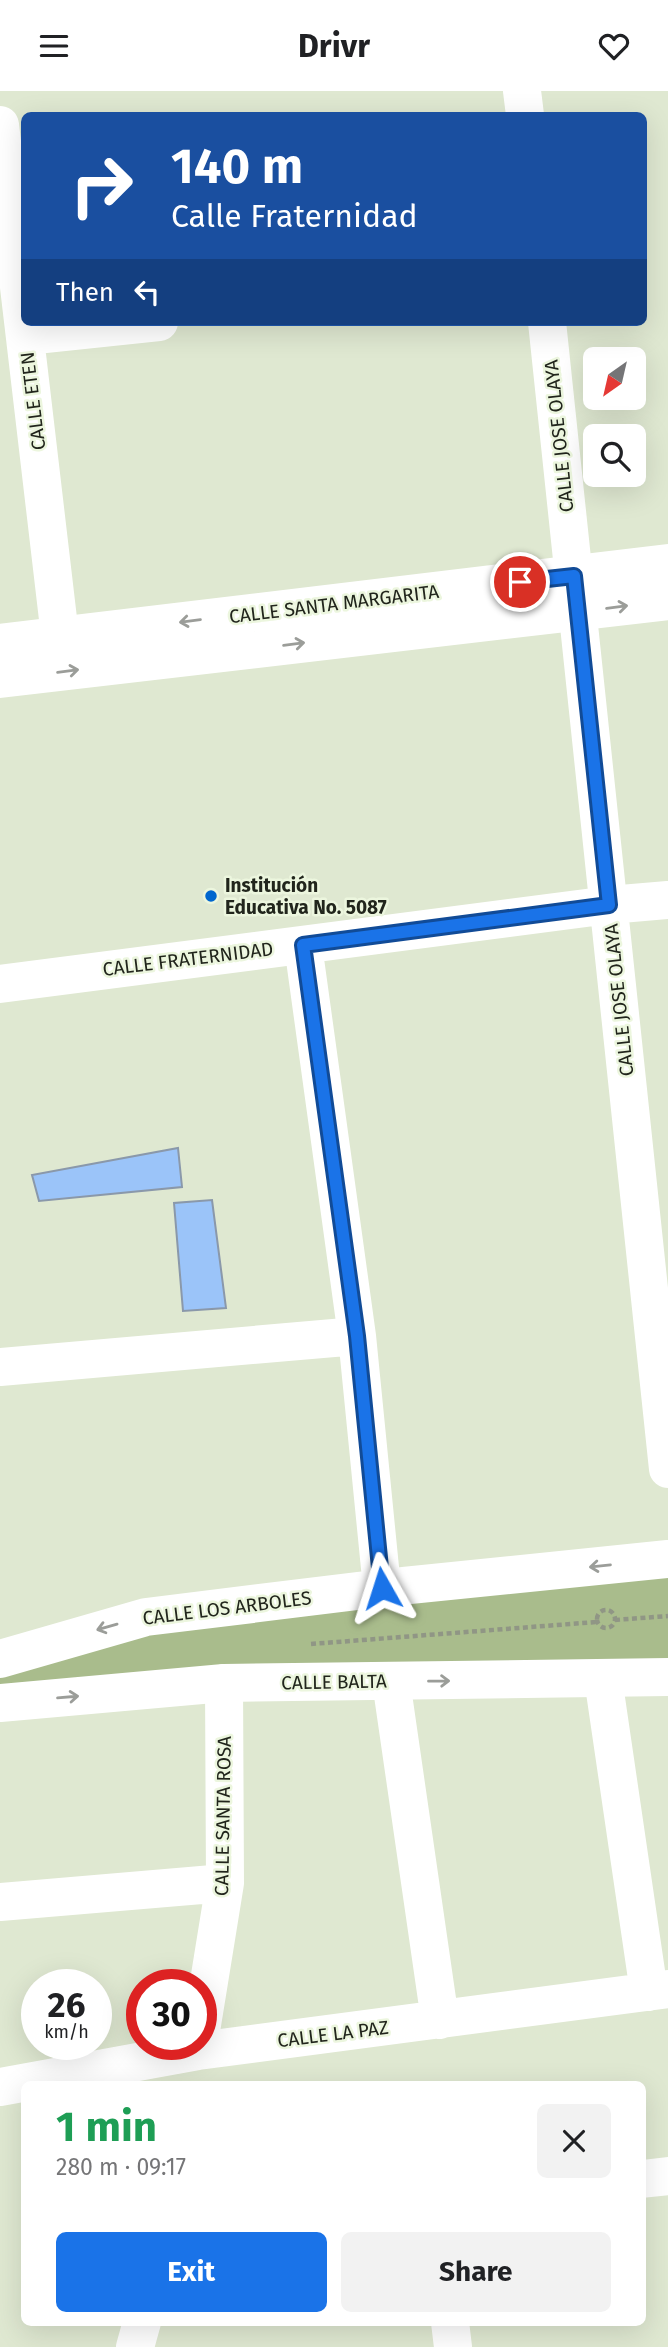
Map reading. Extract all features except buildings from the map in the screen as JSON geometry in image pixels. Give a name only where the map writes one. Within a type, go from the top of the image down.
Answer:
[{"type":"street","points":[[522,91],[525,112]]},
{"type":"street","name":"CALLE ETEN","points":[[0,125],[21,295]]},
{"type":"street","name":"CALLE ETEN","points":[[25,326],[60,636]]},
{"type":"street","points":[[26,336],[121,326]]},
{"type":"street","name":"CALLE JOSE OLAYA","points":[[547,326],[668,1469]]},
{"type":"street","name":"CALLE SANTA MARGARITA","points":[[0,679],[576,594],[668,563]]},
{"type":"street","name":"CALLE SANTA MARGARITA","points":[[0,643],[576,594],[668,601]]},
{"type":"street","name":"CALLE FRATERNIDAD","points":[[0,983],[609,905],[668,900]]},
{"type":"street","points":[[303,945],[357,1336],[382,1588]]},
{"type":"street","points":[[0,1367],[357,1336]]},
{"type":"street","name":"CALLE LOS ARBOLES","points":[[0,1659],[146,1617],[382,1588],[668,1559]]},
{"type":"street","name":"CALLE BALTA","points":[[0,1703],[224,1683],[668,1677]]},
{"type":"street","points":[[603,1678],[658,1991]]},
{"type":"street","points":[[391,1681],[440,2020]]},
{"type":"street","name":"CALLE SANTA ROSA","points":[[211,1969],[225,1883],[224,1683]]},
{"type":"street","points":[[0,1902],[225,1883]]},
{"type":"street","name":"CALLE LA PAZ","points":[[217,2050],[658,1991]]},
{"type":"street","name":"CALLE LA PAZ","points":[[35,2081],[157,2060]]},
{"type":"street","name":"CALLE LA PAZ","points":[[0,2087],[21,2083]]},
{"type":"street","points":[[646,2179],[668,2176]]},
{"type":"street","points":[[135,2347],[141,2326]]},
{"type":"street","points":[[450,2326],[453,2347]]},
{"type":"path","points":[[605,1609],[611,1611],[615,1620],[609,1628],[602,1628],[596,1622],[596,1616],[605,1609]]},
{"type":"path","points":[[615,1620],[668,1616]]},
{"type":"path","points":[[310,1644],[596,1622]]},
{"type":"green space","points":[[668,1566],[668,1665],[0,1689],[0,1675],[142,1630]]},
{"type":"place","name":"Institución Educativa No. 5087","points":[[211,896]]},
{"type":"route","points":[[382,1588],[357,1336],[303,945],[609,905],[574,576],[520,582]]}]
